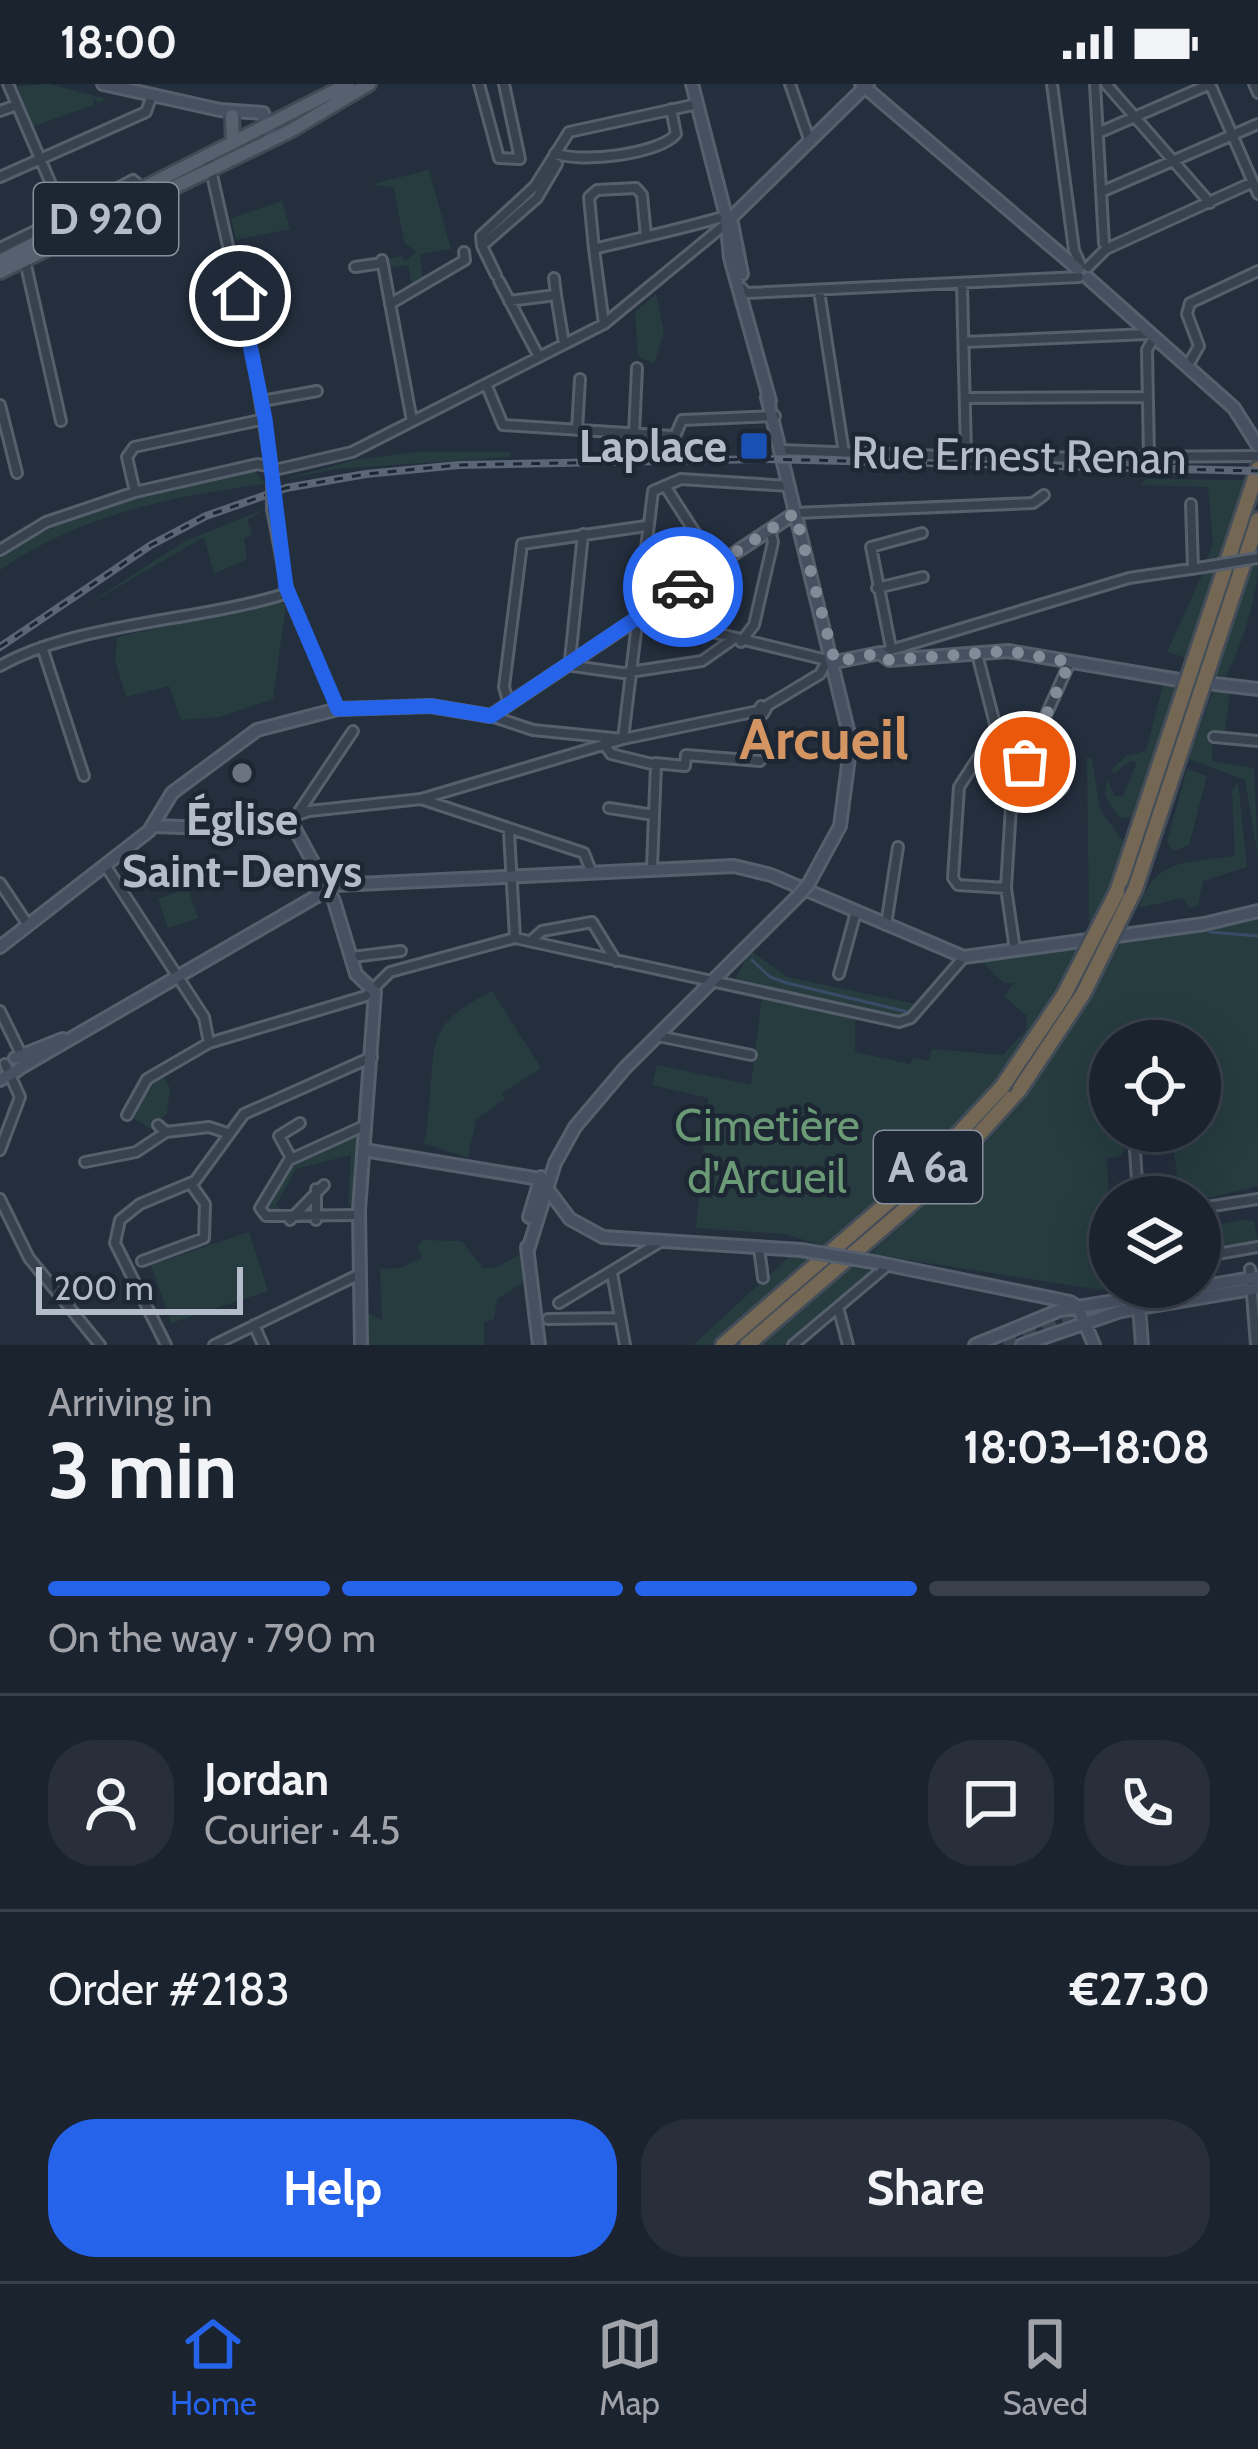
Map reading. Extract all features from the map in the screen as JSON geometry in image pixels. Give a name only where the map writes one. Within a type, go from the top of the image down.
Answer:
[{"type":"highway","name":"A 6a","points":[[723,1345],[923,1172],[1001,1087],[1064,995],[1117,892],[1258,470]]},
{"type":"highway","name":"A 6a","points":[[747,1345],[934,1184],[1020,1089],[1083,994],[1135,889],[1258,520]]},
{"type":"main road","points":[[103,84],[264,123],[270,141]]},
{"type":"main road","name":"D 920","points":[[0,272],[210,162],[264,123],[348,84]]},
{"type":"main road","name":"D 920","points":[[0,261],[143,190],[270,141],[369,84]]},
{"type":"main road","points":[[538,1345],[528,1250],[530,1213],[573,1121],[809,884],[836,838],[848,795],[850,742],[692,84]]},
{"type":"main road","points":[[737,267],[726,241],[727,220],[864,85],[1060,258],[1083,271],[1230,410],[1257,450]]},
{"type":"main road","points":[[226,113],[233,143]]},
{"type":"main road","points":[[1060,258],[1074,250]]},
{"type":"main road","points":[[0,947],[153,826],[172,793],[254,731],[338,709],[431,706],[491,716],[795,513]]},
{"type":"main road","points":[[831,662],[885,650],[889,660],[1008,651],[1179,680]]},
{"type":"main road","points":[[1215,684],[1258,689]]},
{"type":"main road","points":[[153,826],[212,828],[291,816],[328,889],[359,977],[375,992],[358,1216],[361,1345]]},
{"type":"main road","points":[[13,1066],[328,889],[722,865],[759,870],[964,957],[1204,924],[1258,910]]},
{"type":"main road","points":[[364,1150],[543,1183],[566,1216],[589,1232],[801,1250],[883,1264],[1078,1306],[1092,1332]]},
{"type":"main road","points":[[1221,1284],[1254,1280]]},
{"type":"main road","points":[[1221,1285],[1254,1280]]},
{"type":"main road","points":[[1045,1314],[1046,1297]]},
{"type":"main road","points":[[975,1345],[1045,1314],[1089,1304]]},
{"type":"main road","points":[[1024,1344],[1092,1332],[1126,1308]]},
{"type":"main road","points":[[1142,1308],[1142,1345]]},
{"type":"street","points":[[0,248],[41,228],[68,227],[8,84]]},
{"type":"street","points":[[479,84],[500,158],[520,159],[505,84]]},
{"type":"street","points":[[790,84],[810,143]]},
{"type":"street","points":[[1052,84],[1074,250],[1083,271]]},
{"type":"street","points":[[1095,84],[1104,243]]},
{"type":"street","points":[[1106,84],[1210,202]]},
{"type":"street","points":[[1098,133],[1210,84],[1258,194]]},
{"type":"street","points":[[1254,84],[1258,94]]},
{"type":"street","points":[[0,176],[146,112],[152,95]]},
{"type":"street","points":[[539,357],[497,278],[481,236],[531,191],[569,133],[697,104]]},
{"type":"street","points":[[0,111],[17,105]]},
{"type":"street","points":[[556,158],[606,157],[668,142],[676,134],[670,109]]},
{"type":"street","points":[[1101,192],[1258,124]]},
{"type":"street","points":[[210,162],[262,401],[272,469],[272,509],[288,593],[338,709]]},
{"type":"street","points":[[746,298],[962,285],[1083,271],[1106,249],[1252,183]]},
{"type":"street","points":[[604,324],[589,201],[597,190],[640,191],[646,236]]},
{"type":"street","points":[[594,249],[727,220]]},
{"type":"street","points":[[0,550],[46,522],[134,492],[258,464],[272,469],[352,452],[604,324],[727,220]]},
{"type":"street","points":[[698,245],[726,241]]},
{"type":"street","points":[[25,260],[61,421]]},
{"type":"street","points":[[390,304],[431,283],[459,260]]},
{"type":"street","points":[[355,267],[382,261],[412,422]]},
{"type":"street","points":[[1187,369],[1199,349],[1187,314],[1190,303],[1258,272]]},
{"type":"street","points":[[554,278],[564,344]]},
{"type":"street","points":[[962,285],[965,454]]},
{"type":"street","points":[[819,290],[844,453]]},
{"type":"street","points":[[509,301],[556,295]]},
{"type":"street","points":[[964,343],[1150,337],[1149,458]]},
{"type":"street","points":[[634,434],[637,368]]},
{"type":"street","points":[[577,430],[580,380]]},
{"type":"street","points":[[486,384],[500,424],[673,438],[682,419],[772,416]]},
{"type":"street","points":[[262,401],[316,391]]},
{"type":"street","points":[[966,398],[1148,397]]},
{"type":"street","points":[[0,405],[17,473]]},
{"type":"street","points":[[134,492],[127,457],[134,447],[265,419]]},
{"type":"street","name":"Rue Ernest Renan","points":[[780,450],[1149,458],[1236,457],[1257,450]]},
{"type":"street","points":[[623,739],[641,614],[637,601],[650,497],[681,479],[789,487]]},
{"type":"street","points":[[665,485],[716,565]]},
{"type":"street","points":[[795,513],[1034,502],[1044,495]]},
{"type":"street","points":[[1191,504],[1193,569]]},
{"type":"street","points":[[508,701],[504,687],[522,544],[646,526]]},
{"type":"street","points":[[583,534],[568,662],[576,670],[630,671],[702,661],[754,625],[773,539],[770,530]]},
{"type":"street","points":[[922,533],[872,545],[885,650],[956,634],[1129,578],[1258,558]]},
{"type":"street","points":[[877,588],[923,577]]},
{"type":"street","points":[[0,666],[42,647],[238,609],[288,593]]},
{"type":"street","points":[[641,614],[831,662]]},
{"type":"street","points":[[42,647],[84,776]]},
{"type":"street","points":[[976,652],[1012,790],[1006,888],[1015,950]]},
{"type":"street","points":[[291,816],[421,799],[603,741],[762,709],[820,674],[831,662]]},
{"type":"street","points":[[1012,790],[1070,662]]},
{"type":"street","points":[[491,716],[533,730],[603,741],[611,754],[655,763],[685,766],[686,755],[760,761]]},
{"type":"street","points":[[996,730],[1038,734]]},
{"type":"street","points":[[996,730],[959,787],[953,878],[958,885],[1006,888]]},
{"type":"street","points":[[291,816],[353,731]]},
{"type":"street","points":[[1012,790],[1062,791],[1038,734]]},
{"type":"street","points":[[1214,737],[1258,741]]},
{"type":"street","points":[[652,867],[655,763]]},
{"type":"street","points":[[421,799],[508,832],[584,853],[590,871]]},
{"type":"street","points":[[609,808],[654,814]]},
{"type":"street","points":[[508,832],[514,938]]},
{"type":"street","points":[[886,925],[898,847]]},
{"type":"street","points":[[104,863],[204,1017],[208,1043]]},
{"type":"street","points":[[0,883],[29,926]]},
{"type":"street","points":[[839,974],[856,912]]},
{"type":"street","points":[[533,939],[542,931],[589,922],[600,928],[616,961]]},
{"type":"street","points":[[128,1114],[147,1079],[208,1043],[216,1045],[375,992],[390,972],[514,938],[902,1022],[964,957]]},
{"type":"street","points":[[352,957],[401,951]]},
{"type":"street","points":[[0,1011],[20,1097],[0,1150]]},
{"type":"street","points":[[656,1036],[751,1055]]},
{"type":"street","points":[[166,1345],[114,1234],[128,1211],[191,1184],[212,1163],[227,1133],[251,1110],[373,1056]]},
{"type":"street","points":[[291,1158],[279,1136],[300,1123]]},
{"type":"street","points":[[358,1216],[290,1220],[263,1215],[261,1205],[291,1158],[367,1125]]},
{"type":"street","points":[[85,1162],[136,1152],[162,1129],[209,1126],[227,1133]]},
{"type":"street","points":[[543,1183],[577,1219],[602,1231],[782,1244],[801,1250]]},
{"type":"street","points":[[142,1261],[203,1240],[205,1204],[191,1184]]},
{"type":"street","points":[[290,1220],[320,1186],[316,1220]]},
{"type":"street","points":[[0,1199],[29,1258],[100,1345]]},
{"type":"street","points":[[1221,1205],[1258,1199]]},
{"type":"street","points":[[559,1303],[662,1241]]},
{"type":"street","points":[[1221,1253],[1258,1247]]},
{"type":"street","points":[[759,1248],[763,1278]]},
{"type":"street","points":[[793,1345],[883,1264]]},
{"type":"street","points":[[611,1273],[625,1345]]},
{"type":"street","points":[[214,1345],[360,1274]]},
{"type":"street","points":[[1254,1280],[1256,1345]]},
{"type":"street","points":[[838,1307],[848,1345]]},
{"type":"street","points":[[548,1319],[617,1318]]},
{"type":"street","points":[[254,1325],[263,1345]]},
{"type":"green space","points":[[49,84],[107,99],[98,103],[93,97],[94,105],[34,126],[17,86]]},
{"type":"green space","points":[[429,170],[451,249],[420,254],[423,282],[412,288],[408,265],[389,268],[387,259],[401,256],[406,261],[416,252],[404,242],[394,188],[372,184]]},
{"type":"green space","points":[[282,201],[290,229],[236,240],[231,218]]},
{"type":"green space","points":[[656,294],[664,332],[654,364],[638,356],[635,312]]},
{"type":"green space","points":[[416,452],[510,452],[511,457],[335,469],[277,481],[355,460]]},
{"type":"green space","points":[[255,471],[266,484],[127,511],[61,535],[0,570],[0,557],[91,512]]},
{"type":"green space","points":[[1147,479],[1246,480],[1220,559],[1206,561],[1213,543],[1208,487],[1141,485]]},
{"type":"green space","points":[[267,508],[247,520],[252,535],[244,538],[247,559],[214,574],[204,537],[82,608],[185,541]]},
{"type":"green space","points":[[1258,564],[1252,606],[1237,651],[1226,676],[1214,675],[1252,565]]},
{"type":"green space","points":[[1216,571],[1187,658],[1167,652],[1203,573]]},
{"type":"green space","points":[[277,602],[286,605],[273,699],[220,717],[181,720],[169,686],[126,697],[115,660],[117,637]]},
{"type":"green space","points":[[1163,685],[1177,686],[1153,771],[1131,817],[1120,818],[1105,796],[1107,779],[1115,796],[1123,796],[1137,762],[1130,761],[1114,774],[1111,770],[1126,756],[1146,751]]},
{"type":"green space","points":[[1213,690],[1230,691],[1225,732],[1213,732],[1212,761],[1254,768],[1258,858],[1245,780],[1189,759]]},
{"type":"green space","points":[[1087,758],[1092,758],[1100,810],[1125,844],[1098,916],[1089,923]]},
{"type":"green space","points":[[1187,769],[1207,776],[1189,845],[1173,851],[1167,841]]},
{"type":"green space","points":[[1238,782],[1247,867],[1203,881],[1198,905],[1190,908],[1183,898],[1139,908],[1154,879],[1164,871],[1188,862],[1235,856],[1232,790]]},
{"type":"green space","points":[[188,888],[198,918],[168,928],[158,899]]},
{"type":"green space","name":"Cimetière d'Arcueil","points":[[1258,917],[1258,1186],[1221,1195],[1221,1176],[1177,1176],[1174,1152],[1221,1152],[1221,1020],[1089,1020],[1089,1152],[1123,1152],[1107,1158],[1108,1176],[1089,1176],[1089,1288],[870,1254],[973,1158],[1025,1096],[998,1078],[917,1166],[825,1246],[784,1234],[696,1228],[708,1098],[652,1085],[657,1065],[751,1085],[762,996],[855,1017],[855,1052],[910,1064],[913,1058],[928,1061],[932,1049],[1003,1055],[1026,1030],[1027,1016],[1004,996],[1014,983],[1004,983],[980,960],[1204,931]]},
{"type":"green space","points":[[751,951],[787,977],[916,1004],[899,1018],[741,983],[736,977]]},
{"type":"green space","points":[[492,991],[541,1068],[502,1093],[505,1099],[476,1119],[468,1158],[423,1143],[433,1055],[453,1016]]},
{"type":"green space","points":[[162,1075],[170,1088],[167,1113],[151,1129],[131,1117],[146,1086]]},
{"type":"green space","points":[[354,1133],[359,1136],[353,1204],[348,1205],[351,1155],[296,1169],[276,1205],[283,1212],[269,1211],[265,1205],[291,1162]]},
{"type":"green space","points":[[1254,1221],[1258,1242],[1221,1247],[1221,1224]]},
{"type":"green space","points":[[249,1232],[268,1291],[171,1323],[151,1265]]},
{"type":"green space","points":[[423,1240],[462,1241],[483,1268],[495,1268],[523,1253],[525,1281],[497,1299],[494,1319],[484,1322],[484,1345],[367,1345],[366,1312],[382,1320],[380,1269],[400,1268],[422,1258],[417,1246]]},
{"type":"green space","points":[[790,1256],[809,1259],[710,1345],[693,1345]]},
{"type":"green space","points":[[851,1267],[873,1271],[784,1345],[761,1345]]},
{"type":"waterway","points":[[1210,932],[1258,936]]},
{"type":"waterway","points":[[752,960],[770,977],[787,983],[908,1012]]},
{"type":"tunnel","points":[[1004,1345],[1094,1315]]},
{"type":"railway","points":[[0,647],[151,545],[206,516],[286,488],[366,474],[459,465],[765,459],[1258,471]]},
{"type":"way so far","points":[[683,587],[795,513],[835,662],[880,653],[889,660],[1008,651],[1070,662],[1025,762]]},
{"type":"place","name":"Laplace","points":[[754,446]]},
{"type":"place","name":"Église Saint-Denys","points":[[242,773]]},
{"type":"district","name":"Arcueil","points":[[824,739]]},
{"type":"route","points":[[240,296],[265,419],[273,517],[286,587],[338,709],[431,706],[491,716],[683,587]]}]
